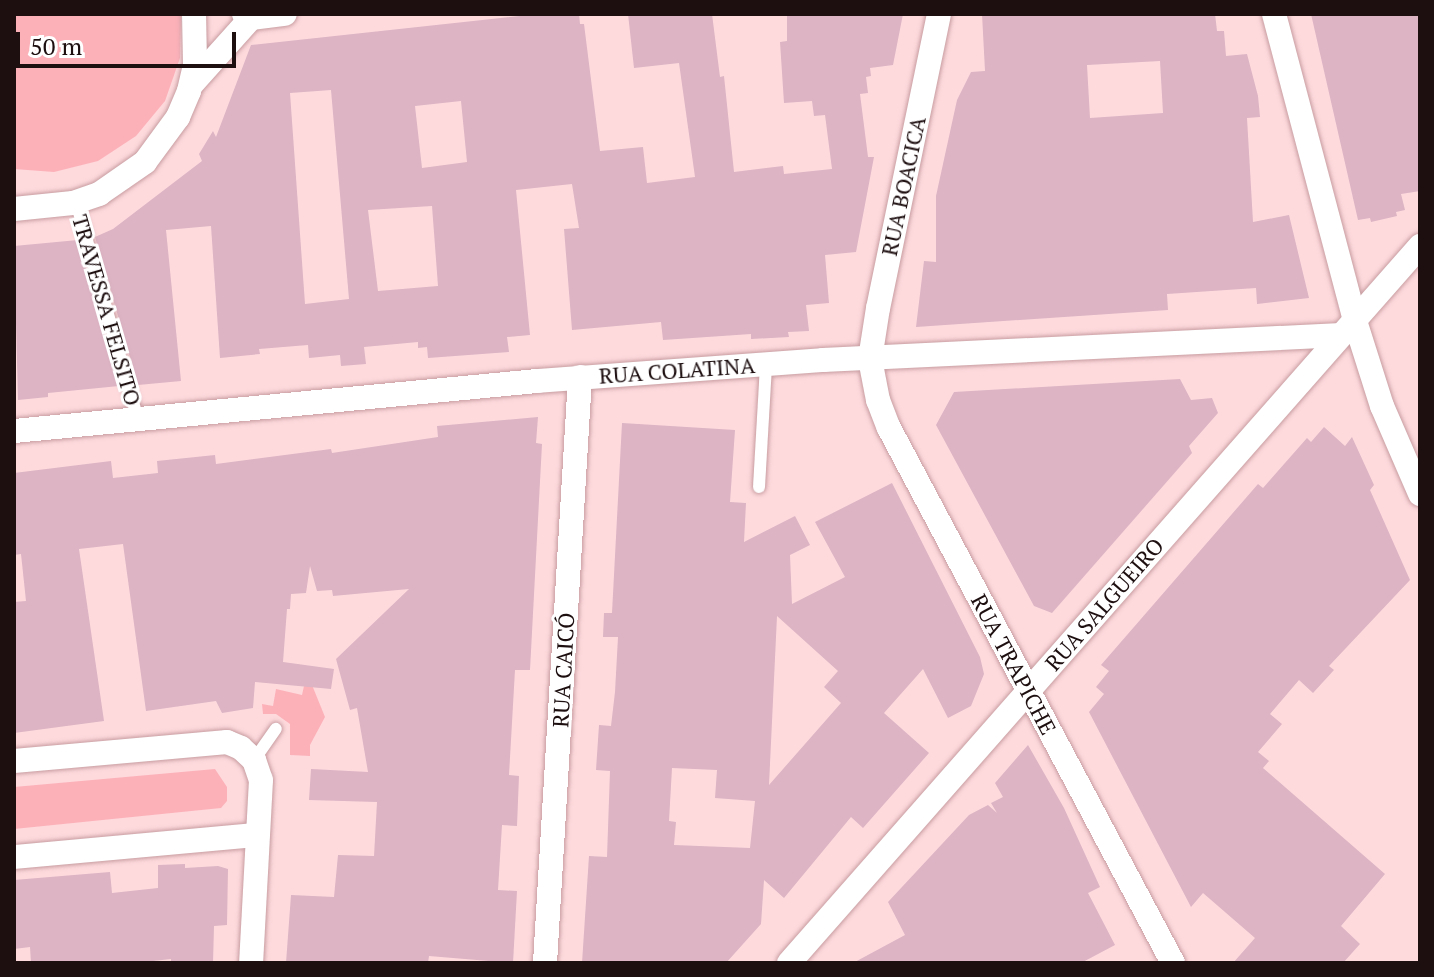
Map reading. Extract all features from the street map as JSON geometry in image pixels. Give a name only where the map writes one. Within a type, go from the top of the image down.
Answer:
[{"type":"street","points":[[14,209],[45,208],[99,194],[145,162],[178,117],[190,85],[197,36],[194,14]]},
{"type":"street","points":[[190,85],[247,16],[285,14]]},
{"type":"street","name":"RUA BOACICA","points":[[870,359],[939,14]]},
{"type":"street","points":[[1274,14],[1348,328],[1420,494]]},
{"type":"street","name":"RUA SALGUEIRO","points":[[789,963],[1420,246]]},
{"type":"street","name":"RUA COLATINA","points":[[14,431],[580,377],[1348,328]]},
{"type":"street","name":"RUA TRAPICHE","points":[[870,359],[878,400],[889,428],[1173,963]]},
{"type":"street","name":"RUA CAICÓ","points":[[545,963],[580,377]]},
{"type":"street","points":[[14,761],[227,742],[254,760],[261,780],[251,963]]},
{"type":"street","points":[[14,857],[257,835]]},
{"type":"lane","name":"TRAVESSA FELSITO","points":[[76,202],[138,419]]},
{"type":"lane","points":[[759,487],[766,364]]},
{"type":"lane","points":[[254,760],[276,729]]},
{"type":"shaded area","points":[[14,14],[181,14],[180,58],[165,101],[136,136],[98,161],[54,172],[14,169]]},
{"type":"shaded area","points":[[312,685],[325,717],[310,745],[310,756],[290,755],[290,724],[276,714],[263,714],[262,704],[273,706],[276,689],[302,695],[304,686]]},
{"type":"shaded area","points":[[215,769],[227,787],[227,801],[221,808],[14,829],[14,787]]},
{"type":"building","points":[[538,14],[579,14],[580,24],[584,24],[600,151],[643,147],[647,183],[695,177],[679,63],[634,68],[628,14],[712,14],[720,77],[724,76],[734,172],[783,166],[784,174],[832,169],[825,115],[814,116],[812,101],[784,103],[780,42],[787,41],[787,14],[903,14],[893,65],[870,68],[871,76],[866,77],[868,93],[860,94],[868,157],[874,157],[856,252],[825,255],[829,303],[806,305],[809,331],[788,332],[789,337],[751,339],[751,334],[663,340],[661,322],[572,330],[564,229],[579,228],[572,184],[516,190],[530,335],[507,337],[509,352],[428,358],[427,347],[418,348],[418,342],[364,347],[366,364],[341,366],[340,355],[309,358],[308,345],[259,349],[260,354],[220,358],[211,226],[166,230],[181,381],[138,385],[95,237],[113,229],[202,161],[199,154],[213,131],[216,137],[251,45]],"holes":[[[331,90],[349,299],[305,304],[290,93]],[[461,101],[467,162],[422,168],[415,106]],[[432,206],[438,286],[378,291],[368,210]]]},
{"type":"building","points":[[982,14],[1215,14],[1217,31],[1224,31],[1226,56],[1247,54],[1258,96],[1260,117],[1247,118],[1253,222],[1289,215],[1309,298],[1257,304],[1256,288],[1167,294],[1168,310],[916,327],[924,261],[936,262],[936,196],[957,100],[971,72],[985,71]],"holes":[[[1160,61],[1163,113],[1090,118],[1087,65]]]},
{"type":"building","points":[[1311,14],[1420,14],[1420,191],[1401,194],[1405,210],[1396,212],[1397,216],[1371,222],[1370,218],[1358,220]]},
{"type":"building","points":[[78,240],[119,386],[48,393],[48,397],[18,400],[14,246]]},
{"type":"building","points":[[1180,379],[1191,400],[1212,398],[1218,413],[1189,446],[1192,453],[1052,613],[1034,606],[936,425],[954,392]]},
{"type":"building","points":[[538,417],[536,443],[542,444],[530,670],[515,670],[509,775],[519,776],[517,826],[502,825],[498,890],[517,891],[513,963],[429,956],[428,963],[286,963],[291,895],[334,897],[338,855],[374,856],[377,802],[309,800],[311,769],[368,772],[357,708],[350,710],[336,659],[409,589],[333,596],[332,590],[317,591],[310,566],[306,593],[291,594],[283,662],[334,669],[331,689],[255,682],[253,708],[222,713],[216,701],[146,711],[123,544],[79,549],[104,721],[14,733],[14,602],[26,601],[21,554],[14,555],[14,473],[111,461],[113,478],[158,473],[157,461],[215,455],[216,464],[331,449],[332,453],[438,437],[437,426]]},
{"type":"building","points":[[622,423],[735,430],[730,502],[746,503],[744,542],[795,516],[810,545],[790,555],[792,604],[845,577],[815,522],[892,483],[980,657],[984,674],[971,706],[948,718],[923,669],[884,713],[929,753],[863,828],[851,817],[784,898],[764,880],[761,924],[726,963],[582,963],[589,856],[607,857],[610,771],[596,770],[599,725],[611,726],[615,692],[618,637],[603,637],[604,613],[612,613]],"holes":[[[777,616],[838,671],[824,687],[841,703],[769,785]],[[672,768],[717,770],[715,798],[755,801],[750,848],[674,845],[676,822],[669,821]]]},
{"type":"building","points":[[1324,427],[1345,446],[1352,437],[1374,485],[1370,490],[1410,580],[1329,666],[1334,670],[1313,693],[1299,680],[1270,714],[1282,724],[1258,752],[1269,761],[1263,768],[1385,874],[1341,926],[1360,944],[1343,963],[1233,963],[1255,938],[1203,893],[1191,907],[1089,712],[1104,694],[1096,687],[1109,671],[1101,665],[1258,484],[1263,488],[1307,438],[1311,442]]},
{"type":"building","points":[[1028,745],[1064,808],[1100,887],[1088,893],[1115,945],[1081,963],[853,963],[905,935],[888,902],[969,815],[988,805],[997,813],[991,803],[1003,797],[995,783]]},
{"type":"building","points":[[185,864],[185,868],[218,866],[228,869],[227,925],[214,926],[213,963],[171,963],[171,959],[135,963],[31,963],[30,947],[14,949],[14,880],[110,872],[112,893],[158,888],[158,865]]}]
